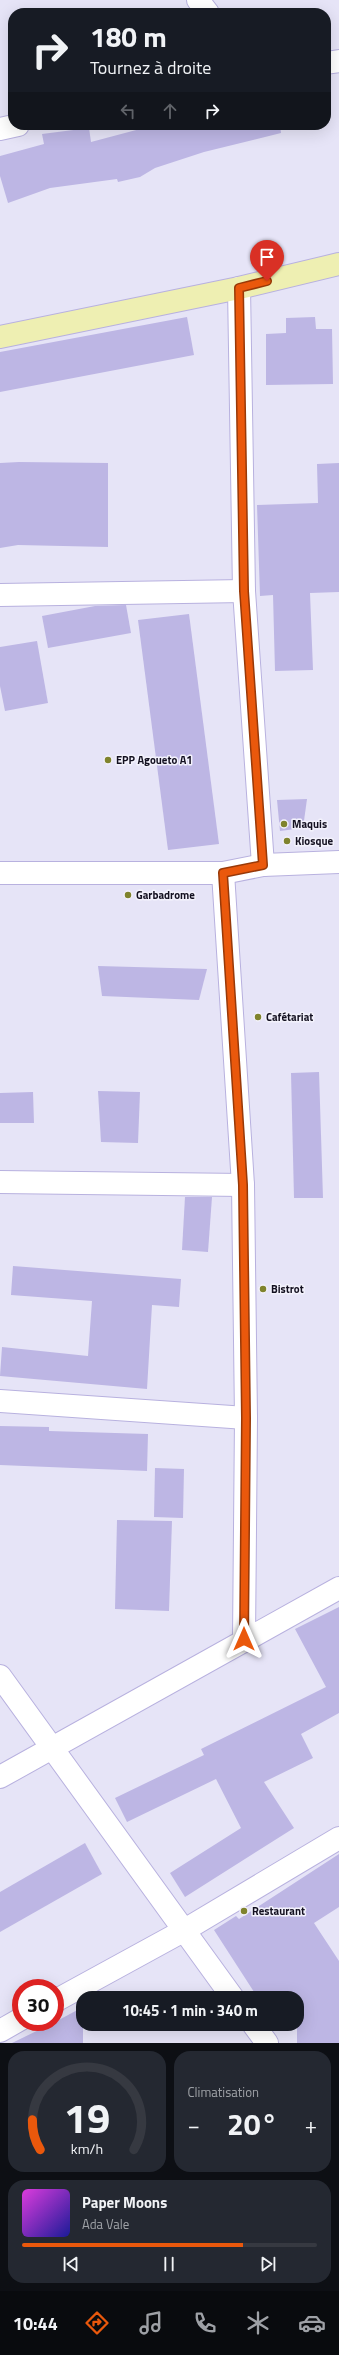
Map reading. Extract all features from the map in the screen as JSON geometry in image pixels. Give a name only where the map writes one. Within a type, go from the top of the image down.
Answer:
[{"type":"street","points":[[198,0],[204,8]]},
{"type":"street","points":[[0,337],[239,288],[339,264]]},
{"type":"street","points":[[239,288],[244,591],[263,865]]},
{"type":"street","points":[[0,595],[244,591]]},
{"type":"street","points":[[0,873],[223,873],[263,865],[339,862]]},
{"type":"street","points":[[223,873],[243,1185],[246,1418],[244,1639]]},
{"type":"street","points":[[0,1182],[243,1185]]},
{"type":"street","points":[[0,1401],[246,1418]]},
{"type":"street","points":[[0,1777],[244,1639],[339,1588]]},
{"type":"street","points":[[0,1676],[228,1991]]},
{"type":"street","points":[[64,1996],[183,1930],[339,1838]]},
{"type":"street","points":[[0,2031],[12,2024]]},
{"type":"street","points":[[258,2031],[267,2043]]},
{"type":"building","points":[[73,130],[89,130],[91,142],[136,130],[281,130],[281,133],[204,152],[155,168],[140,177],[118,182],[117,179],[50,188],[8,203],[0,176],[0,156],[44,144],[42,134]]},
{"type":"building","points":[[187,317],[194,355],[0,392],[0,352]]},
{"type":"building","points":[[315,317],[316,329],[332,329],[333,384],[266,385],[266,334],[286,333],[286,318]]},
{"type":"building","points":[[0,463],[108,463],[108,547],[18,545],[0,548]]},
{"type":"building","points":[[339,463],[339,592],[310,593],[313,670],[275,671],[273,595],[260,596],[257,505],[318,503],[317,464]]},
{"type":"building","points":[[126,605],[131,633],[48,648],[42,616],[95,606]]},
{"type":"building","points":[[189,614],[219,844],[168,850],[138,620]]},
{"type":"building","points":[[37,641],[48,703],[5,711],[0,686],[0,647]]},
{"type":"building","points":[[307,799],[303,828],[280,831],[277,800]]},
{"type":"building","points":[[98,966],[207,969],[199,1000],[102,996]]},
{"type":"building","points":[[319,1072],[323,1198],[294,1198],[291,1073]]},
{"type":"building","points":[[98,1091],[140,1092],[138,1143],[101,1142]]},
{"type":"building","points":[[33,1092],[34,1123],[0,1123],[0,1093]]},
{"type":"building","points":[[185,1197],[212,1197],[208,1252],[182,1250]]},
{"type":"building","points":[[13,1266],[181,1279],[179,1307],[152,1305],[147,1389],[0,1376],[2,1347],[88,1356],[92,1301],[11,1295]]},
{"type":"building","points":[[0,1426],[49,1427],[49,1431],[148,1434],[147,1471],[0,1465]]},
{"type":"building","points":[[155,1468],[184,1469],[183,1518],[154,1517]]},
{"type":"building","points":[[117,1520],[172,1521],[169,1611],[115,1609]]},
{"type":"building","points":[[339,1607],[339,1713],[301,1734],[313,1758],[264,1782],[294,1828],[185,1897],[170,1873],[241,1828],[216,1779],[127,1822],[115,1798],[204,1755],[201,1749],[326,1687],[295,1629]]},
{"type":"building","points":[[85,1843],[102,1874],[0,1932],[0,1892]]},
{"type":"building","points":[[339,1854],[339,1907],[314,1923],[339,1961],[339,2043],[297,2043],[297,2031],[304,2031],[304,1991],[253,1991],[214,1930],[236,1916],[239,1919]]},
{"type":"building","points":[[76,2011],[76,2031],[83,2031],[83,2043],[12,2043],[37,2031],[64,2031],[64,2017]]},
{"type":"place","name":"EPP Agoueto A1","points":[[108,760]]},
{"type":"place","name":"Maquis","points":[[284,824]]},
{"type":"place","name":"Kiosque","points":[[287,841]]},
{"type":"place","name":"Garbadrome","points":[[128,895]]},
{"type":"place","name":"Cafétariat","points":[[258,1017]]},
{"type":"place","name":"Bistrot","points":[[263,1289]]},
{"type":"place","name":"Restaurant","points":[[244,1911]]},
{"type":"route","points":[[244,1639],[246,1418],[243,1185],[223,873],[263,865],[244,591],[239,288],[267,281]]}]
